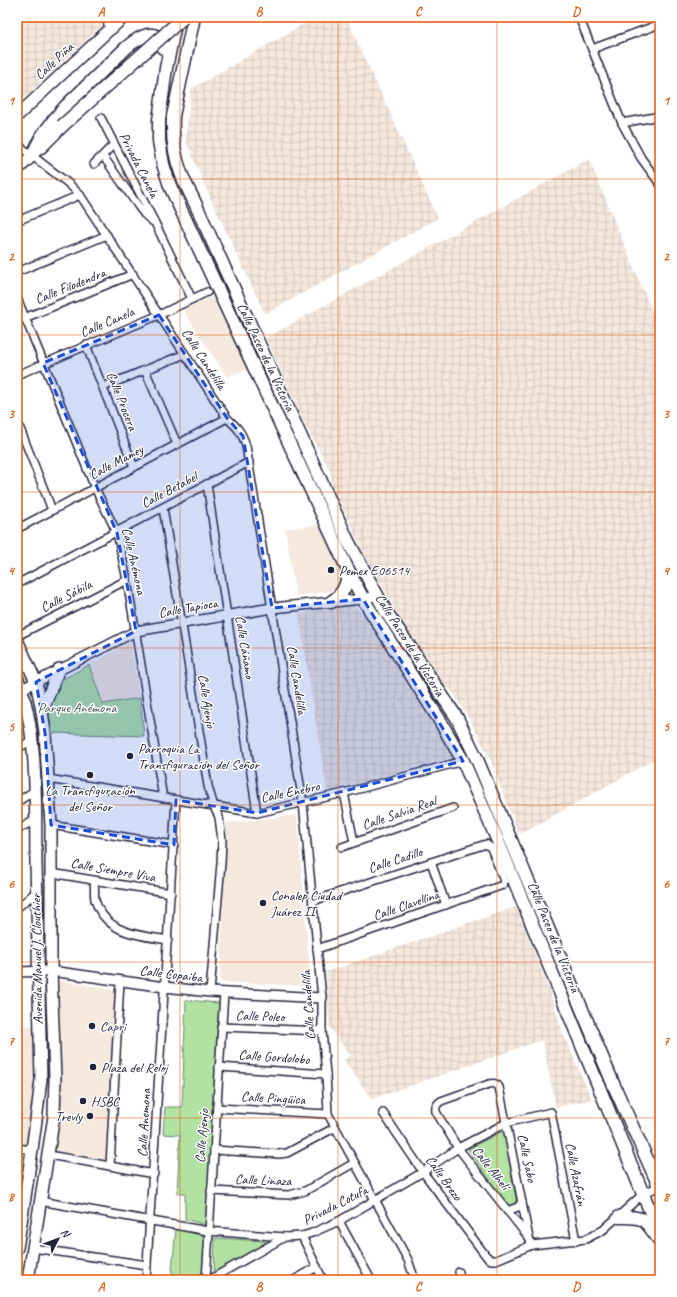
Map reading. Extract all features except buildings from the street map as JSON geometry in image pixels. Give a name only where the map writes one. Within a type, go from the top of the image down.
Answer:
[{"type":"main road","points":[[110,22],[123,17]]},
{"type":"main road","name":"Calle Paseo de la Victoria","points":[[176,17],[166,68],[159,120],[159,141],[163,164],[170,186],[348,570],[363,599],[463,761],[489,820],[660,1235]]},
{"type":"main road","points":[[17,170],[62,126],[184,17]]},
{"type":"main road","name":"Calle Paseo de la Victoria","points":[[194,17],[173,116],[172,133],[174,151],[181,174],[348,541],[385,610],[457,718],[473,751],[615,1088],[660,1187]]},
{"type":"main road","name":"Calle Piña","points":[[17,116],[110,22]]},
{"type":"main road","points":[[32,156],[42,136],[57,116],[108,64],[136,39],[145,35],[153,35],[158,37],[162,44],[166,68]]},
{"type":"main road","points":[[229,312],[240,318],[261,351]]},
{"type":"main road","points":[[287,438],[296,449],[310,477],[318,483],[321,482]]},
{"type":"main road","points":[[331,602],[338,598],[346,586],[348,570]]},
{"type":"main road","name":"Avenida Manuel J. Clouthier","points":[[17,640],[36,682],[42,711],[45,733],[51,825],[51,971],[55,1079],[54,1116],[28,1280]]},
{"type":"main road","points":[[42,711],[59,669]]},
{"type":"main road","name":"Avenida Manuel J. Clouthier","points":[[17,677],[32,740],[41,1079],[32,1150],[21,1198],[17,1245]]},
{"type":"main road","points":[[41,1079],[55,1079]]},
{"type":"main road","points":[[618,1217],[633,1217],[644,1220],[649,1224],[660,1241]]},
{"type":"street","points":[[579,17],[622,122],[641,158],[660,184]]},
{"type":"street","points":[[592,49],[660,24]]},
{"type":"street","points":[[622,122],[660,116]]},
{"type":"street","name":"Privada Canela","points":[[101,118],[192,299]]},
{"type":"street","name":"Calle Candelilla","points":[[17,144],[69,184],[80,195],[227,418],[237,427],[243,436],[249,462],[303,803],[322,998],[322,1031],[328,1114],[334,1128],[408,1260],[415,1280]]},
{"type":"street","points":[[94,164],[114,144]]},
{"type":"street","name":"Privada Canela","points":[[103,156],[144,214],[155,223]]},
{"type":"street","points":[[17,221],[80,195]]},
{"type":"street","points":[[17,272],[107,235]]},
{"type":"street","name":"Calle Filodendra","points":[[17,321],[133,274]]},
{"type":"street","name":"Calle Canela","points":[[17,374],[159,315],[207,292]]},
{"type":"street","name":"Calle Anémona","points":[[17,298],[95,488],[117,533],[136,631],[163,798]]},
{"type":"street","name":"Calle Procera","points":[[86,345],[134,467]]},
{"type":"street","points":[[103,387],[185,354]]},
{"type":"street","points":[[145,370],[177,444]]},
{"type":"street","name":"Calle Mamey","points":[[17,529],[227,418]]},
{"type":"street","points":[[17,421],[52,510]]},
{"type":"street","name":"Calle Betabel","points":[[17,584],[117,533],[249,462]]},
{"type":"street","name":"Calle Cáñamo","points":[[207,484],[257,813]]},
{"type":"street","name":"Calle Ajenjo","points":[[163,508],[208,786],[221,830],[221,856],[210,992]]},
{"type":"street","name":"Calle Sábila","points":[[17,636],[127,580]]},
{"type":"street","name":"Calle Tapioca","points":[[20,690],[136,631],[272,608],[363,599],[377,596]]},
{"type":"street","points":[[17,749],[32,740]]},
{"type":"street","name":"Calle Enebro","points":[[48,779],[257,813],[344,793],[463,761]]},
{"type":"street","points":[[17,802],[34,791]]},
{"type":"street","name":"Calle Salvia Real","points":[[344,793],[354,842]]},
{"type":"street","name":"Calle Anemona","points":[[146,1280],[154,1174],[176,800]]},
{"type":"street","name":"Calle Salvia Real","points":[[342,847],[453,808]]},
{"type":"street","points":[[17,830],[35,820]]},
{"type":"street","points":[[51,825],[174,845]]},
{"type":"street","name":"Calle Cadillo","points":[[313,901],[486,844],[491,848],[504,881],[503,886]]},
{"type":"street","points":[[431,862],[446,905]]},
{"type":"street","name":"Calle Siempre Viva","points":[[51,873],[171,893]]},
{"type":"street","points":[[94,881],[95,898],[99,908],[107,919],[118,929],[129,934],[168,940]]},
{"type":"street","name":"Calle Clavellina","points":[[317,949],[503,886]]},
{"type":"street","points":[[17,908],[36,892]]},
{"type":"street","name":"Calle Copaiba","points":[[17,972],[51,971],[165,988],[224,993],[322,998]]},
{"type":"street","points":[[110,1166],[120,981]]},
{"type":"street","name":"Calle Ajenjo","points":[[206,1280],[224,993]]},
{"type":"street","name":"Calle Poleo","points":[[221,1028],[322,1031]]},
{"type":"street","name":"Calle Gordolobo","points":[[219,1067],[326,1074]]},
{"type":"street","name":"Calle Sabo","points":[[489,1084],[494,1083],[499,1087],[530,1242]]},
{"type":"street","name":"Calle Alhelí","points":[[489,1084],[441,1101],[435,1108],[436,1112],[458,1148],[530,1242]]},
{"type":"street","name":"Calle Pingüica","points":[[217,1108],[328,1114]]},
{"type":"street","name":"Privada Cotufa","points":[[40,1201],[208,1231],[285,1237],[302,1236],[339,1221],[422,1172],[458,1148],[506,1123],[551,1112]]},
{"type":"street","name":"Calle Azafrán","points":[[551,1112],[576,1241]]},
{"type":"street","name":"Calle Brezo","points":[[383,1113],[422,1172],[486,1256],[491,1260],[500,1260],[530,1242]]},
{"type":"street","points":[[214,1150],[279,1154],[287,1153],[334,1128]]},
{"type":"street","points":[[17,1148],[32,1150]]},
{"type":"street","points":[[49,1155],[154,1174]]},
{"type":"street","name":"Calle Linaza","points":[[211,1191],[289,1195],[297,1194],[354,1163]]},
{"type":"street","points":[[530,1242],[576,1241],[586,1239],[595,1235],[618,1217],[643,1194],[660,1187]]},
{"type":"street","points":[[507,1211],[518,1207],[522,1202]]},
{"type":"street","points":[[339,1221],[371,1280]]},
{"type":"street","points":[[302,1236],[323,1280]]},
{"type":"street","points":[[210,1280],[285,1237]]},
{"type":"street","points":[[32,1248],[147,1265]]},
{"type":"street","points":[[294,1280],[317,1267]]},
{"type":"street","points":[[459,1272],[460,1280]]},
{"type":"highlighted area","points":[[159,315],[227,418],[243,436],[272,608],[363,599],[463,761],[257,813],[176,800],[174,845],[51,825],[45,733],[36,682],[136,631],[117,533],[43,363]]},
{"type":"shaded area","points":[[17,17],[102,17],[103,21],[101,26],[17,105]]},
{"type":"shaded area","points":[[316,17],[346,17],[438,218],[265,314],[209,195],[186,141],[191,89]]},
{"type":"shaded area","points":[[589,159],[660,331],[660,756],[519,835],[491,761],[471,721],[451,690],[443,686],[404,624],[364,554],[332,485],[331,472],[304,423],[266,338]]},
{"type":"shaded area","points":[[215,295],[249,368],[227,377],[183,310]]},
{"type":"shaded area","points":[[320,525],[344,574],[336,590],[296,596],[285,529]]},
{"type":"shaded area","points":[[345,606],[355,607],[366,617],[454,757],[327,792],[299,614]]},
{"type":"shaded area","points":[[130,642],[140,698],[103,704],[89,665]]},
{"type":"shaded area","name":"Conalep Ciudad Juárez II","points":[[297,815],[311,986],[220,982],[226,823]]},
{"type":"shaded area","points":[[516,907],[549,989],[563,1034],[592,1099],[556,1107],[542,1040],[372,1099],[344,1060],[351,1056],[329,1026],[326,972]]},
{"type":"shaded area","points":[[59,980],[123,992],[114,1161],[53,1150],[61,1104]]},
{"type":"shaded area","points":[[17,1025],[34,1027],[34,1075],[29,1147],[17,1145]]},
{"type":"green space","name":"Parque Anémona","points":[[89,665],[103,704],[140,698],[144,736],[52,733],[48,709],[59,681]]},
{"type":"green space","points":[[186,1000],[219,1003],[206,1225],[185,1219],[185,1193],[177,1193],[180,1135],[163,1134],[165,1107],[182,1107]]},
{"type":"green space","points":[[501,1132],[504,1132],[516,1199],[515,1204],[512,1206],[507,1205],[468,1149]]},
{"type":"green space","points":[[176,1228],[206,1237],[204,1280],[171,1280]]},
{"type":"green space","points":[[215,1238],[263,1241],[266,1242],[266,1244],[214,1273]]},
{"type":"place","name":"Pemex E06514","points":[[331,570]]},
{"type":"place","name":"Parroquia La Transfiguración del Señor","points":[[130,756]]},
{"type":"place","name":"La Transfiguración del Señor","points":[[90,775]]},
{"type":"place","name":"Conalep Ciudad Juárez II","points":[[263,903]]},
{"type":"place","name":"Capri","points":[[92,1026]]},
{"type":"place","name":"Plaza del Reloj","points":[[93,1067]]},
{"type":"place","name":"HSBC","points":[[83,1101]]},
{"type":"place","name":"Trevly","points":[[90,1116]]}]
